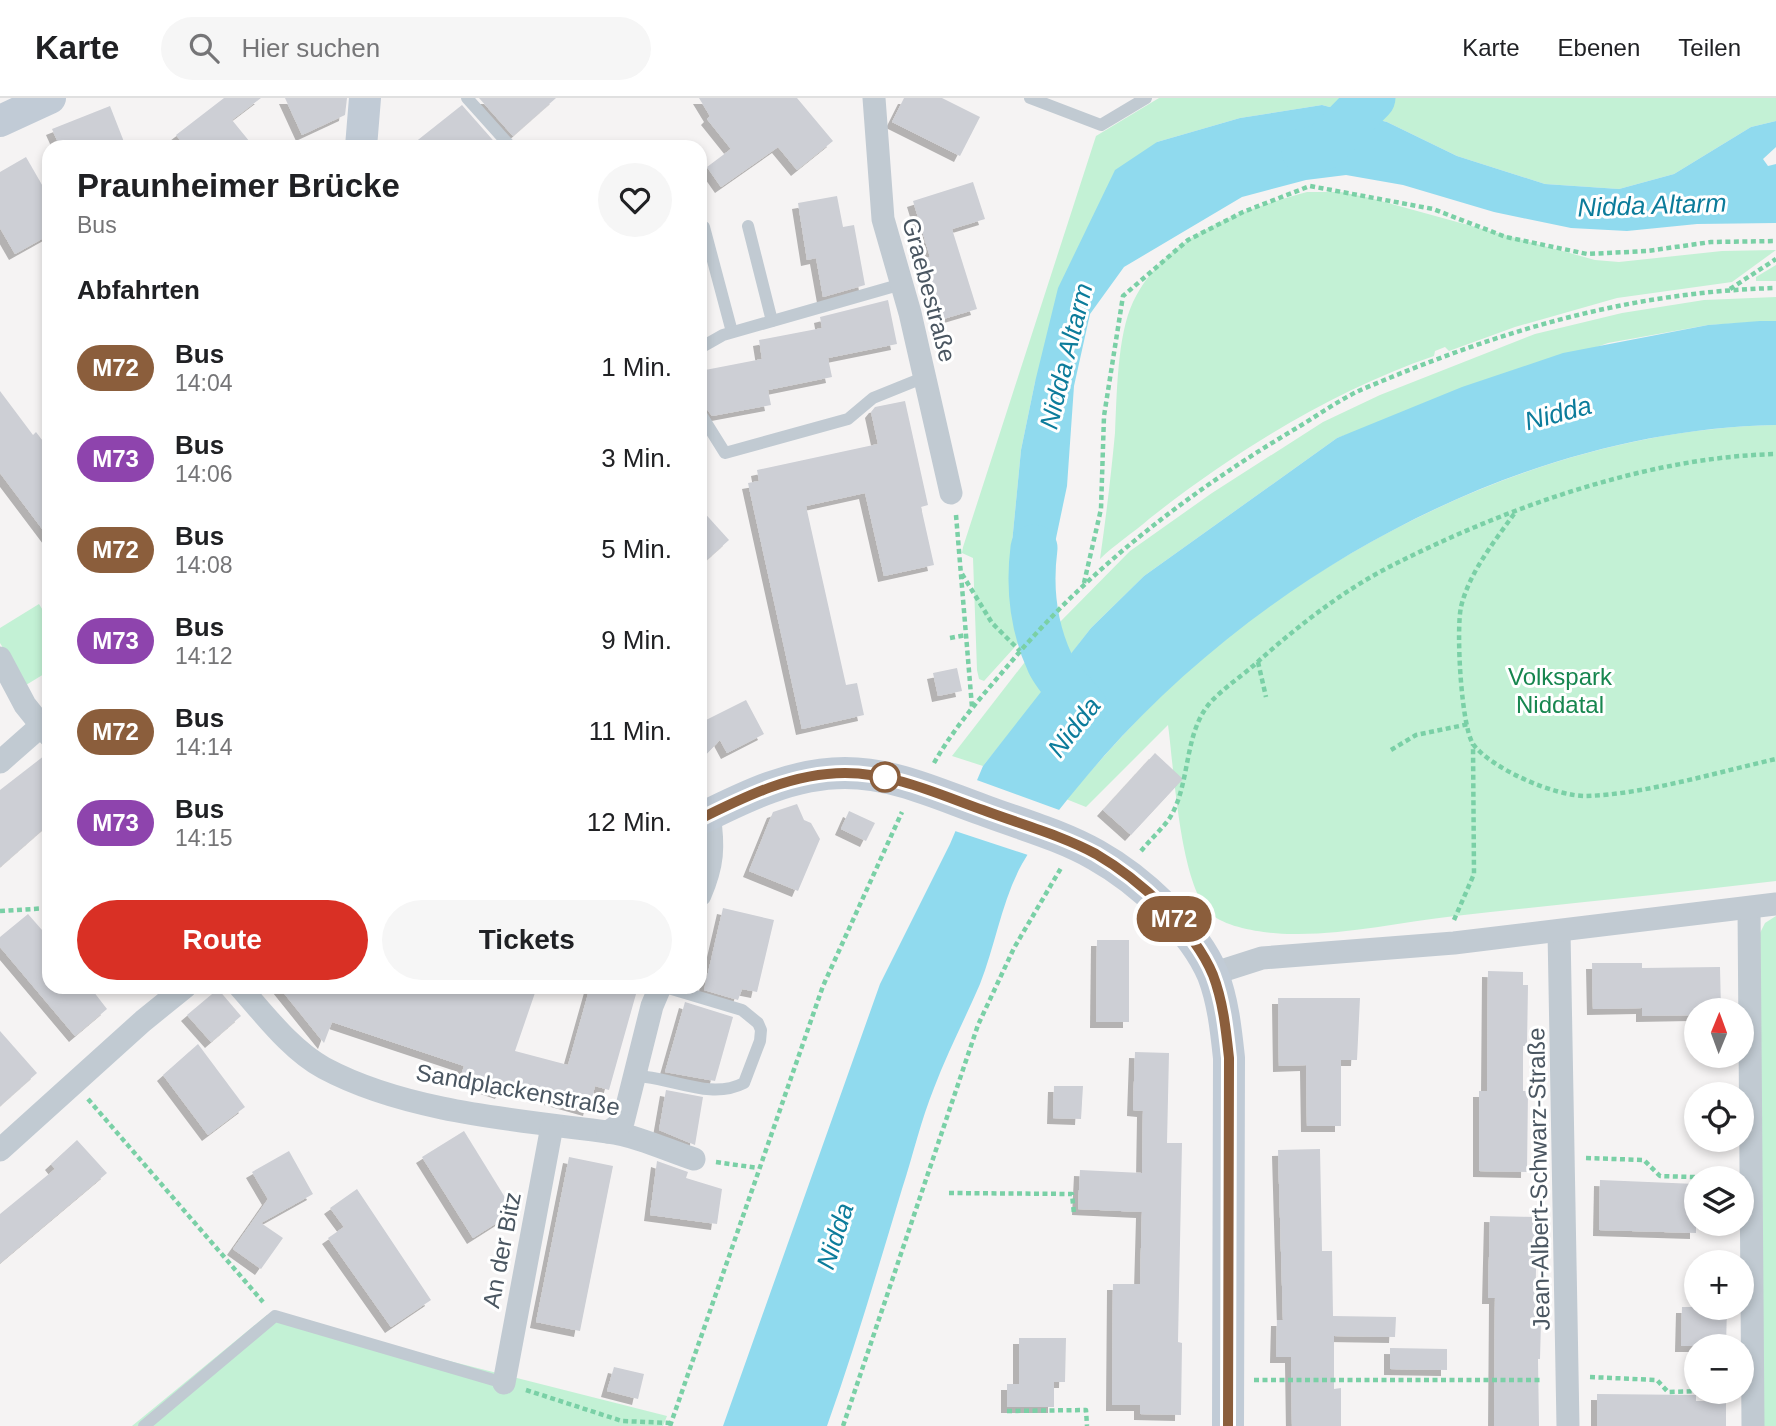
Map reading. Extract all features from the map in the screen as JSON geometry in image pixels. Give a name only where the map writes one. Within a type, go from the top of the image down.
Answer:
[{"type":"main road","points":[[0,121],[50,98]]},
{"type":"main road","points":[[362,140],[365,98]]},
{"type":"main road","points":[[707,815],[787,781],[833,774],[936,782],[1071,853],[1124,872],[1167,911],[1212,974],[1221,1003],[1229,1058],[1228,1426]]},
{"type":"street","name":"Graebestraße","points":[[874,98],[883,219],[902,284],[951,493]]},
{"type":"street","points":[[0,658],[25,705],[42,726]]},
{"type":"street","points":[[0,762],[42,732]]},
{"type":"street","points":[[707,822],[713,839],[712,869],[707,880]]},
{"type":"street","points":[[1212,974],[1262,958],[1559,931],[1776,904]]},
{"type":"street","points":[[1749,908],[1753,1426]]},
{"type":"street","name":"Jean-Albert-Schwarz-Straße","points":[[1559,931],[1568,1426]]},
{"type":"street","points":[[0,1150],[177,994]]},
{"type":"street","name":"Sandplackenstraße","points":[[246,994],[290,1041],[322,1067],[358,1083],[427,1104],[552,1126],[608,1132],[695,1159]]},
{"type":"street","points":[[608,1132],[623,1122],[638,1071],[652,1006],[658,994]]},
{"type":"street","name":"An der Bitz","points":[[504,1383],[552,1126]]},
{"type":"lane","points":[[467,98],[504,140]]},
{"type":"lane","points":[[1030,98],[1101,125],[1146,98]]},
{"type":"lane","points":[[748,226],[772,321]]},
{"type":"lane","points":[[707,239],[732,332]]},
{"type":"lane","points":[[707,344],[732,332],[902,284]]},
{"type":"lane","points":[[707,424],[725,453],[848,419],[873,398],[925,377]]},
{"type":"lane","points":[[638,1071],[646,1077],[675,1081],[715,1092],[732,1089],[744,1083],[760,1041],[761,1030],[758,1023],[742,1010],[686,994]]},
{"type":"lane","points":[[145,1426],[275,1317],[504,1383]]},
{"type":"path","points":[[1083,586],[1101,509],[1104,416],[1123,296],[1188,240],[1243,212],[1310,186],[1433,209],[1506,237],[1587,254],[1647,251],[1710,242],[1776,241]]},
{"type":"path","points":[[1730,289],[1776,259]]},
{"type":"path","points":[[936,782],[949,736],[1056,611],[1112,559],[1225,471],[1361,390],[1534,325],[1662,296],[1730,289],[1776,288]]},
{"type":"path","points":[[1136,856],[1169,818],[1184,776],[1188,752],[1208,705],[1258,661],[1328,607],[1389,567],[1515,512],[1584,488],[1655,470],[1776,454]]},
{"type":"path","points":[[951,493],[959,530],[972,708]]},
{"type":"path","points":[[1453,925],[1454,916],[1474,874],[1473,743],[1461,687],[1458,629],[1461,605],[1490,548],[1515,512]]},
{"type":"path","points":[[962,573],[992,623],[1020,651]]},
{"type":"path","points":[[950,638],[966,635]]},
{"type":"path","points":[[1258,661],[1266,697]]},
{"type":"path","points":[[1391,750],[1416,735],[1469,724]]},
{"type":"path","points":[[1473,743],[1504,768],[1544,789],[1586,796],[1776,759]]},
{"type":"path","points":[[504,1383],[622,1421],[670,1425],[823,986],[904,806]]},
{"type":"path","points":[[843,1426],[978,1026],[1014,948],[1071,853]]},
{"type":"path","points":[[0,911],[42,908]]},
{"type":"path","points":[[74,1083],[275,1317]]},
{"type":"path","points":[[1563,1157],[1644,1160],[1661,1176],[1684,1177]]},
{"type":"path","points":[[695,1159],[758,1168]]},
{"type":"path","points":[[949,1193],[1072,1194],[1073,1214]]},
{"type":"path","points":[[1252,1380],[1657,1380],[1668,1392],[1684,1392]]},
{"type":"path","points":[[1007,1411],[1086,1410],[1087,1426]]},
{"type":"green space","points":[[1159,98],[1776,98],[1776,121],[1751,127],[1674,174],[1619,189],[1545,184],[1457,156],[1387,122],[1322,105],[1240,118],[1157,142],[1035,382],[1021,450],[1012,543],[1016,612],[1041,618],[984,681],[979,679],[977,670],[973,558],[962,553],[963,547],[1096,136]]},
{"type":"green space","points":[[1307,192],[1341,192],[1370,198],[1595,260],[1619,262],[1722,251],[1776,250],[1732,282],[1617,298],[1515,327],[1449,351],[1445,347],[1435,351],[1434,356],[1396,370],[1321,405],[1250,447],[1181,494],[1100,559],[1115,433],[1121,348],[1133,302],[1164,259],[1185,242],[1231,217]]},
{"type":"green space","points":[[1776,265],[1776,281],[1756,281],[1756,277]]},
{"type":"green space","points":[[1776,297],[1776,321],[1708,325],[1608,343],[1337,438],[1144,576],[1091,628],[1065,662],[1058,624],[1130,551],[1212,493],[1323,422],[1380,395],[1535,334],[1622,313],[1704,300]]},
{"type":"green space","name":"Volkspark Niddatal","points":[[1776,425],[1776,881],[1455,916],[1374,928],[1313,934],[1272,933],[1250,930],[1218,919],[1200,900],[1185,854],[1168,725],[1086,807],[1066,799],[1158,699],[1218,644],[1279,599],[1343,558],[1410,521],[1480,490],[1552,463],[1626,443],[1700,430]]},
{"type":"green space","points":[[39,604],[42,609],[42,675],[26,685],[0,643],[0,628]]},
{"type":"green space","points":[[1038,645],[1051,682],[983,766],[952,756]]},
{"type":"green space","points":[[1776,916],[1776,1426],[1761,1426],[1760,933],[1765,923]]},
{"type":"green space","points":[[267,1315],[667,1416],[663,1426],[132,1426]]},
{"type":"water","points":[[1322,105],[1387,122],[1457,156],[1545,184],[1619,189],[1674,174],[1751,127],[1776,121],[1776,147],[1763,159],[1768,166],[1776,164],[1776,223],[1697,224],[1627,231],[1571,228],[1494,212],[1403,185],[1346,175],[1306,180],[1242,197],[1124,267],[1090,314],[1074,386],[1067,486],[1051,562],[1034,613],[1017,609],[1012,543],[1021,450],[1035,382],[1058,288],[1115,170],[1157,142],[1240,118]]},
{"type":"water","name":"Nidda","points":[[1776,321],[1776,425],[1682,433],[1588,453],[1496,483],[1407,523],[1323,571],[1243,627],[1170,689],[1104,756],[1050,821],[1015,878],[980,984],[925,1112],[827,1426],[723,1426],[880,984],[950,844],[983,766],[1091,628],[1144,576],[1337,438],[1462,387],[1563,353],[1708,325]]},
{"type":"pier","points":[[974,779],[1062,811],[1031,856],[952,830]]},
{"type":"building","points":[[224,98],[261,98],[232,120],[248,140],[180,140],[176,135]]},
{"type":"building","points":[[285,98],[347,98],[345,115],[302,135]]},
{"type":"building","points":[[479,98],[556,98],[513,136]]},
{"type":"building","points":[[699,98],[797,98],[833,141],[797,170],[778,147],[721,187],[707,167],[731,149],[707,119],[710,116]]},
{"type":"building","points":[[904,98],[942,98],[980,117],[960,156],[892,122]]},
{"type":"building","points":[[462,105],[493,140],[418,140]]},
{"type":"building","points":[[110,106],[123,140],[57,140],[52,129]]},
{"type":"building","points":[[26,157],[42,185],[42,239],[15,254],[0,228],[0,172]]},
{"type":"building","points":[[973,182],[985,219],[952,229],[977,309],[940,320],[921,259],[930,257],[913,201]]},
{"type":"building","points":[[837,196],[843,227],[854,225],[865,285],[823,297],[816,258],[807,260],[798,203]]},
{"type":"building","points":[[888,300],[897,344],[828,358],[832,377],[768,390],[771,405],[712,416],[707,409],[707,370],[762,359],[759,340],[822,328],[820,317]]},
{"type":"building","points":[[0,391],[33,435],[36,432],[42,440],[42,529],[0,473]]},
{"type":"building","points":[[905,401],[928,505],[921,507],[934,565],[884,576],[865,493],[806,506],[846,685],[857,683],[864,715],[802,729],[748,483],[759,481],[757,470],[878,444],[871,412],[875,407]]},
{"type":"building","points":[[707,516],[729,540],[707,560]]},
{"type":"building","points":[[957,668],[962,691],[938,696],[933,673]]},
{"type":"building","points":[[746,700],[764,734],[727,753],[720,740],[707,754],[707,720]]},
{"type":"building","points":[[1155,753],[1183,779],[1131,835],[1103,810]]},
{"type":"building","points":[[42,757],[42,830],[0,867],[0,790]]},
{"type":"building","points":[[797,804],[804,820],[811,823],[820,839],[798,891],[749,871],[773,812]]},
{"type":"building","points":[[849,811],[875,823],[866,841],[841,829]]},
{"type":"building","points":[[723,908],[774,920],[757,992],[742,989],[738,1000],[707,991],[707,977]]},
{"type":"building","points":[[28,914],[42,930],[42,994],[95,994],[107,1009],[75,1036],[0,947],[0,937]]},
{"type":"building","points":[[1097,940],[1129,940],[1129,1022],[1096,1022]]},
{"type":"building","points":[[1592,963],[1642,963],[1642,968],[1720,967],[1721,998],[1684,998],[1684,1015],[1642,1016],[1642,1008],[1593,1009]]},
{"type":"building","points":[[1488,971],[1523,972],[1523,985],[1528,985],[1527,1046],[1523,1046],[1523,1091],[1528,1091],[1527,1172],[1479,1171],[1479,1091],[1487,1091]]},
{"type":"building","points":[[212,994],[222,994],[241,1016],[211,1042],[187,1015]]},
{"type":"building","points":[[285,994],[535,994],[515,1051],[568,1065],[588,994],[636,994],[609,1090],[595,1086],[589,1110],[504,1086],[501,1093],[460,1079],[464,1066],[332,1022],[324,1043]]},
{"type":"building","points":[[1278,998],[1360,998],[1357,1060],[1341,1060],[1341,1126],[1307,1126],[1306,1065],[1279,1066]]},
{"type":"building","points":[[685,1002],[733,1017],[715,1081],[665,1072]]},
{"type":"building","points":[[0,1031],[37,1073],[0,1106]]},
{"type":"building","points":[[198,1044],[245,1107],[208,1135],[163,1075]]},
{"type":"building","points":[[1135,1052],[1169,1053],[1167,1143],[1182,1143],[1178,1342],[1182,1343],[1181,1415],[1140,1414],[1140,1405],[1112,1405],[1113,1284],[1140,1284],[1142,1212],[1078,1209],[1080,1170],[1142,1173],[1143,1111],[1133,1110]]},
{"type":"building","points":[[1054,1086],[1083,1086],[1081,1119],[1053,1118]]},
{"type":"building","points":[[666,1090],[703,1097],[695,1145],[659,1130]]},
{"type":"building","points":[[464,1131],[514,1212],[473,1238],[422,1157]]},
{"type":"building","points":[[77,1140],[107,1173],[0,1263],[0,1214],[55,1169],[51,1164]]},
{"type":"building","points":[[1320,1149],[1322,1251],[1332,1251],[1333,1316],[1396,1317],[1395,1337],[1334,1336],[1334,1389],[1341,1388],[1341,1426],[1292,1426],[1291,1357],[1276,1357],[1277,1320],[1283,1320],[1278,1150]]},
{"type":"building","points":[[289,1151],[313,1194],[261,1223],[283,1238],[261,1269],[233,1249],[268,1199],[252,1172]]},
{"type":"building","points":[[569,1157],[613,1166],[580,1331],[536,1322]]},
{"type":"building","points":[[657,1161],[688,1172],[686,1178],[722,1189],[717,1224],[650,1215]]},
{"type":"building","points":[[1600,1180],[1684,1184],[1684,1233],[1599,1230]]},
{"type":"building","points":[[357,1189],[431,1300],[391,1327],[328,1238],[344,1227],[330,1208]]},
{"type":"building","points":[[1490,1216],[1537,1217],[1535,1321],[1541,1321],[1538,1359],[1539,1426],[1494,1426],[1495,1298],[1488,1298]]},
{"type":"building","points":[[1682,1307],[1684,1320],[1727,1320],[1726,1334],[1684,1334],[1684,1346],[1681,1346]]},
{"type":"building","points":[[1019,1338],[1066,1338],[1065,1382],[1054,1382],[1054,1407],[1007,1407],[1007,1384],[1019,1384]]},
{"type":"building","points":[[1390,1348],[1447,1349],[1447,1370],[1390,1369]]},
{"type":"building","points":[[614,1367],[644,1374],[638,1399],[607,1391]]},
{"type":"building","points":[[1597,1394],[1684,1395],[1684,1404],[1726,1404],[1726,1426],[1597,1426]]},
{"type":"waterway","name":"Nidda Altarm","points":[[1305,151],[1325,146],[1372,98]]},
{"type":"waterway","name":"Nidda Altarm","points":[[1034,548],[1032,592],[1044,649],[1053,669],[1084,707]]},
{"type":"bus line","name":"M72","points":[[707,816],[787,781],[845,773],[882,777],[916,785],[1077,845],[1124,872],[1167,911],[1202,956],[1212,974],[1226,1028],[1229,1058],[1228,1426]]}]
